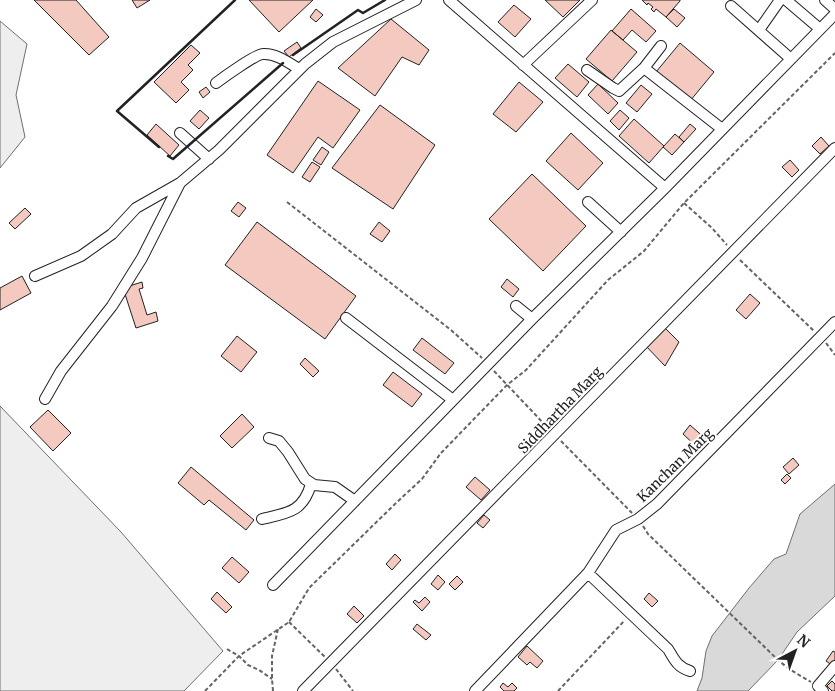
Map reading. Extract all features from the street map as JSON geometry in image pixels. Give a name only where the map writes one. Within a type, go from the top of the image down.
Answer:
[{"type":"street","points":[[35,276],[81,256],[112,234],[136,208],[180,183],[220,150],[299,69],[333,42],[416,0]]},
{"type":"street","points":[[449,0],[665,188]]},
{"type":"street","points":[[523,64],[592,0]]},
{"type":"street","points":[[759,30],[780,0]]},
{"type":"street","points":[[786,0],[820,29]]},
{"type":"street","points":[[825,0],[835,9]]},
{"type":"street","points":[[732,6],[791,59]]},
{"type":"street","points":[[273,585],[532,319],[665,188],[835,14]]},
{"type":"street","points":[[587,70],[619,91],[644,68],[661,46]]},
{"type":"street","points":[[216,83],[232,71],[262,54],[274,56],[299,69]]},
{"type":"street","points":[[644,68],[722,129]]},
{"type":"street","points":[[180,133],[209,159]]},
{"type":"street","name":"Siddhartha Marg","points":[[303,691],[835,148]]},
{"type":"street","points":[[45,399],[61,371],[112,306],[142,258],[180,183]]},
{"type":"street","points":[[588,202],[621,232]]},
{"type":"street","points":[[516,306],[532,319]]},
{"type":"street","points":[[346,318],[453,400]]},
{"type":"street","name":"Kanchan Marg","points":[[475,691],[588,574],[616,530],[638,519],[657,504],[835,322]]},
{"type":"street","points":[[269,438],[279,441],[304,479],[314,485],[335,487],[355,501]]},
{"type":"street","points":[[262,520],[295,510],[307,495],[311,484]]},
{"type":"street","points":[[588,574],[668,649],[675,661],[684,669],[690,671]]},
{"type":"street","points":[[820,689],[835,666]]},
{"type":"path","points":[[205,691],[239,656],[289,622],[309,588],[422,479],[441,453],[506,385],[526,370],[608,280],[644,251],[684,203],[835,52]]},
{"type":"path","points":[[287,202],[451,330],[488,364],[506,385],[638,519],[648,534],[778,660],[820,689]]},
{"type":"path","points":[[684,203],[712,228],[733,253],[821,337],[835,355]]},
{"type":"path","points":[[558,691],[631,614]]},
{"type":"path","points":[[289,622],[331,663],[353,691]]},
{"type":"path","points":[[273,691],[272,656],[278,629]]},
{"type":"path","points":[[227,649],[239,656],[248,665],[272,679]]},
{"type":"shaded area","points":[[0,21],[27,44],[16,95],[25,137],[0,168]]},
{"type":"shaded area","points":[[0,406],[121,532],[223,651],[184,691],[0,691]]},
{"type":"shaded area","points":[[835,484],[835,596],[797,632],[778,660],[748,691],[697,691],[702,678],[706,651],[712,636],[774,559],[786,554],[800,514]]},
{"type":"building","points":[[34,0],[76,0],[109,37],[89,55]]},
{"type":"building","points":[[132,0],[150,0],[137,8]]},
{"type":"building","points":[[249,0],[313,0],[279,32]]},
{"type":"building","points":[[545,0],[580,0],[563,17]]},
{"type":"building","points":[[642,0],[680,1],[666,17],[656,9],[654,12],[651,9],[653,7],[648,3],[647,5]]},
{"type":"building","points":[[514,5],[531,19],[515,37],[498,22]]},
{"type":"building","points":[[316,9],[323,15],[316,22],[310,17]]},
{"type":"building","points":[[631,9],[656,31],[646,42],[632,30],[623,40],[612,31]]},
{"type":"building","points":[[674,9],[685,18],[677,27],[666,17]]},
{"type":"building","points":[[391,19],[429,50],[419,65],[402,57],[375,96],[338,68]]},
{"type":"building","points":[[611,30],[637,52],[612,81],[586,59]]},
{"type":"building","points":[[297,42],[301,48],[289,57],[284,51]]},
{"type":"building","points":[[680,43],[714,72],[690,101],[656,72]]},
{"type":"building","points":[[191,45],[200,53],[188,65],[193,70],[181,82],[189,90],[176,103],[154,82]]},
{"type":"building","points":[[568,64],[589,82],[577,97],[555,78]]},
{"type":"building","points":[[318,81],[360,110],[333,148],[318,137],[293,173],[267,155]]},
{"type":"building","points":[[519,82],[543,102],[516,132],[493,114]]},
{"type":"building","points":[[598,84],[618,103],[608,114],[588,95]]},
{"type":"building","points":[[641,85],[652,94],[637,112],[626,103]]},
{"type":"building","points":[[206,87],[210,92],[203,98],[199,92]]},
{"type":"building","points":[[380,105],[435,145],[393,209],[332,168]]},
{"type":"building","points":[[200,110],[209,118],[199,129],[190,121]]},
{"type":"building","points":[[620,110],[629,118],[619,130],[610,121]]},
{"type":"building","points":[[634,119],[664,146],[649,163],[619,136]]},
{"type":"building","points":[[156,124],[179,145],[170,156],[147,135]]},
{"type":"building","points":[[690,124],[696,129],[684,142],[679,137]]},
{"type":"building","points":[[571,133],[603,163],[578,190],[546,161]]},
{"type":"building","points":[[675,134],[684,142],[672,155],[663,147]]},
{"type":"building","points":[[821,137],[829,146],[820,154],[812,146]]},
{"type":"building","points":[[322,147],[329,152],[321,165],[313,160]]},
{"type":"building","points":[[790,160],[799,170],[792,177],[782,167]]},
{"type":"building","points":[[312,162],[320,167],[310,182],[302,177]]},
{"type":"building","points":[[532,174],[586,226],[543,271],[489,219]]},
{"type":"building","points":[[238,202],[246,208],[239,217],[231,211]]},
{"type":"building","points":[[25,208],[31,214],[15,229],[9,223]]},
{"type":"building","points":[[257,222],[356,296],[325,339],[225,265]]},
{"type":"building","points":[[379,222],[390,231],[382,242],[370,234]]},
{"type":"building","points":[[22,276],[31,293],[0,310],[0,288]]},
{"type":"building","points":[[507,279],[519,289],[513,297],[501,287]]},
{"type":"building","points":[[142,282],[143,288],[139,289],[147,315],[156,312],[158,321],[136,328],[123,288]]},
{"type":"building","points":[[750,294],[760,303],[746,319],[736,310]]},
{"type":"building","points":[[664,327],[679,342],[665,366],[644,344]]},
{"type":"building","points":[[237,336],[257,352],[241,372],[221,356]]},
{"type":"building","points":[[422,338],[454,363],[445,374],[413,350]]},
{"type":"building","points":[[305,358],[319,371],[313,377],[300,364]]},
{"type":"building","points":[[393,372],[422,394],[412,407],[383,385]]},
{"type":"building","points":[[48,410],[71,433],[53,451],[30,427]]},
{"type":"building","points":[[242,414],[254,427],[232,448],[220,436]]},
{"type":"building","points":[[690,425],[707,440],[699,449],[683,434]]},
{"type":"building","points":[[793,458],[799,465],[789,474],[783,467]]},
{"type":"building","points":[[191,467],[254,520],[246,530],[209,500],[204,505],[178,483]]},
{"type":"building","points":[[787,474],[791,478],[785,484],[781,480]]},
{"type":"building","points":[[475,477],[490,490],[481,500],[466,487]]},
{"type":"building","points":[[484,515],[490,520],[483,528],[477,523]]},
{"type":"building","points":[[395,554],[401,560],[392,570],[386,564]]},
{"type":"building","points":[[232,557],[249,572],[239,583],[222,568]]},
{"type":"building","points":[[438,575],[445,582],[438,590],[431,584]]},
{"type":"building","points":[[457,576],[463,582],[455,590],[449,584]]},
{"type":"building","points":[[217,592],[232,607],[226,613],[211,599]]},
{"type":"building","points":[[649,593],[658,601],[652,607],[644,599]]},
{"type":"building","points":[[425,597],[430,602],[422,611],[413,602],[415,600],[419,603]]},
{"type":"building","points":[[354,606],[364,616],[357,623],[347,614]]},
{"type":"building","points":[[417,624],[431,635],[426,640],[413,629]]},
{"type":"building","points":[[527,646],[543,661],[537,668],[530,662],[527,665],[518,657]]},
{"type":"building","points":[[833,651],[835,652],[835,663],[833,666],[826,661]]},
{"type":"building","points":[[832,681],[835,684],[835,691],[832,691],[827,686]]},
{"type":"building","points":[[503,683],[508,687],[512,683],[517,688],[514,691],[504,691],[500,687]]},
{"type":"wall","points":[[159,147],[117,111],[235,0]]},
{"type":"wall","points":[[293,55],[358,10],[363,13],[385,0]]},
{"type":"wall","points":[[168,156],[173,159],[283,63]]}]
